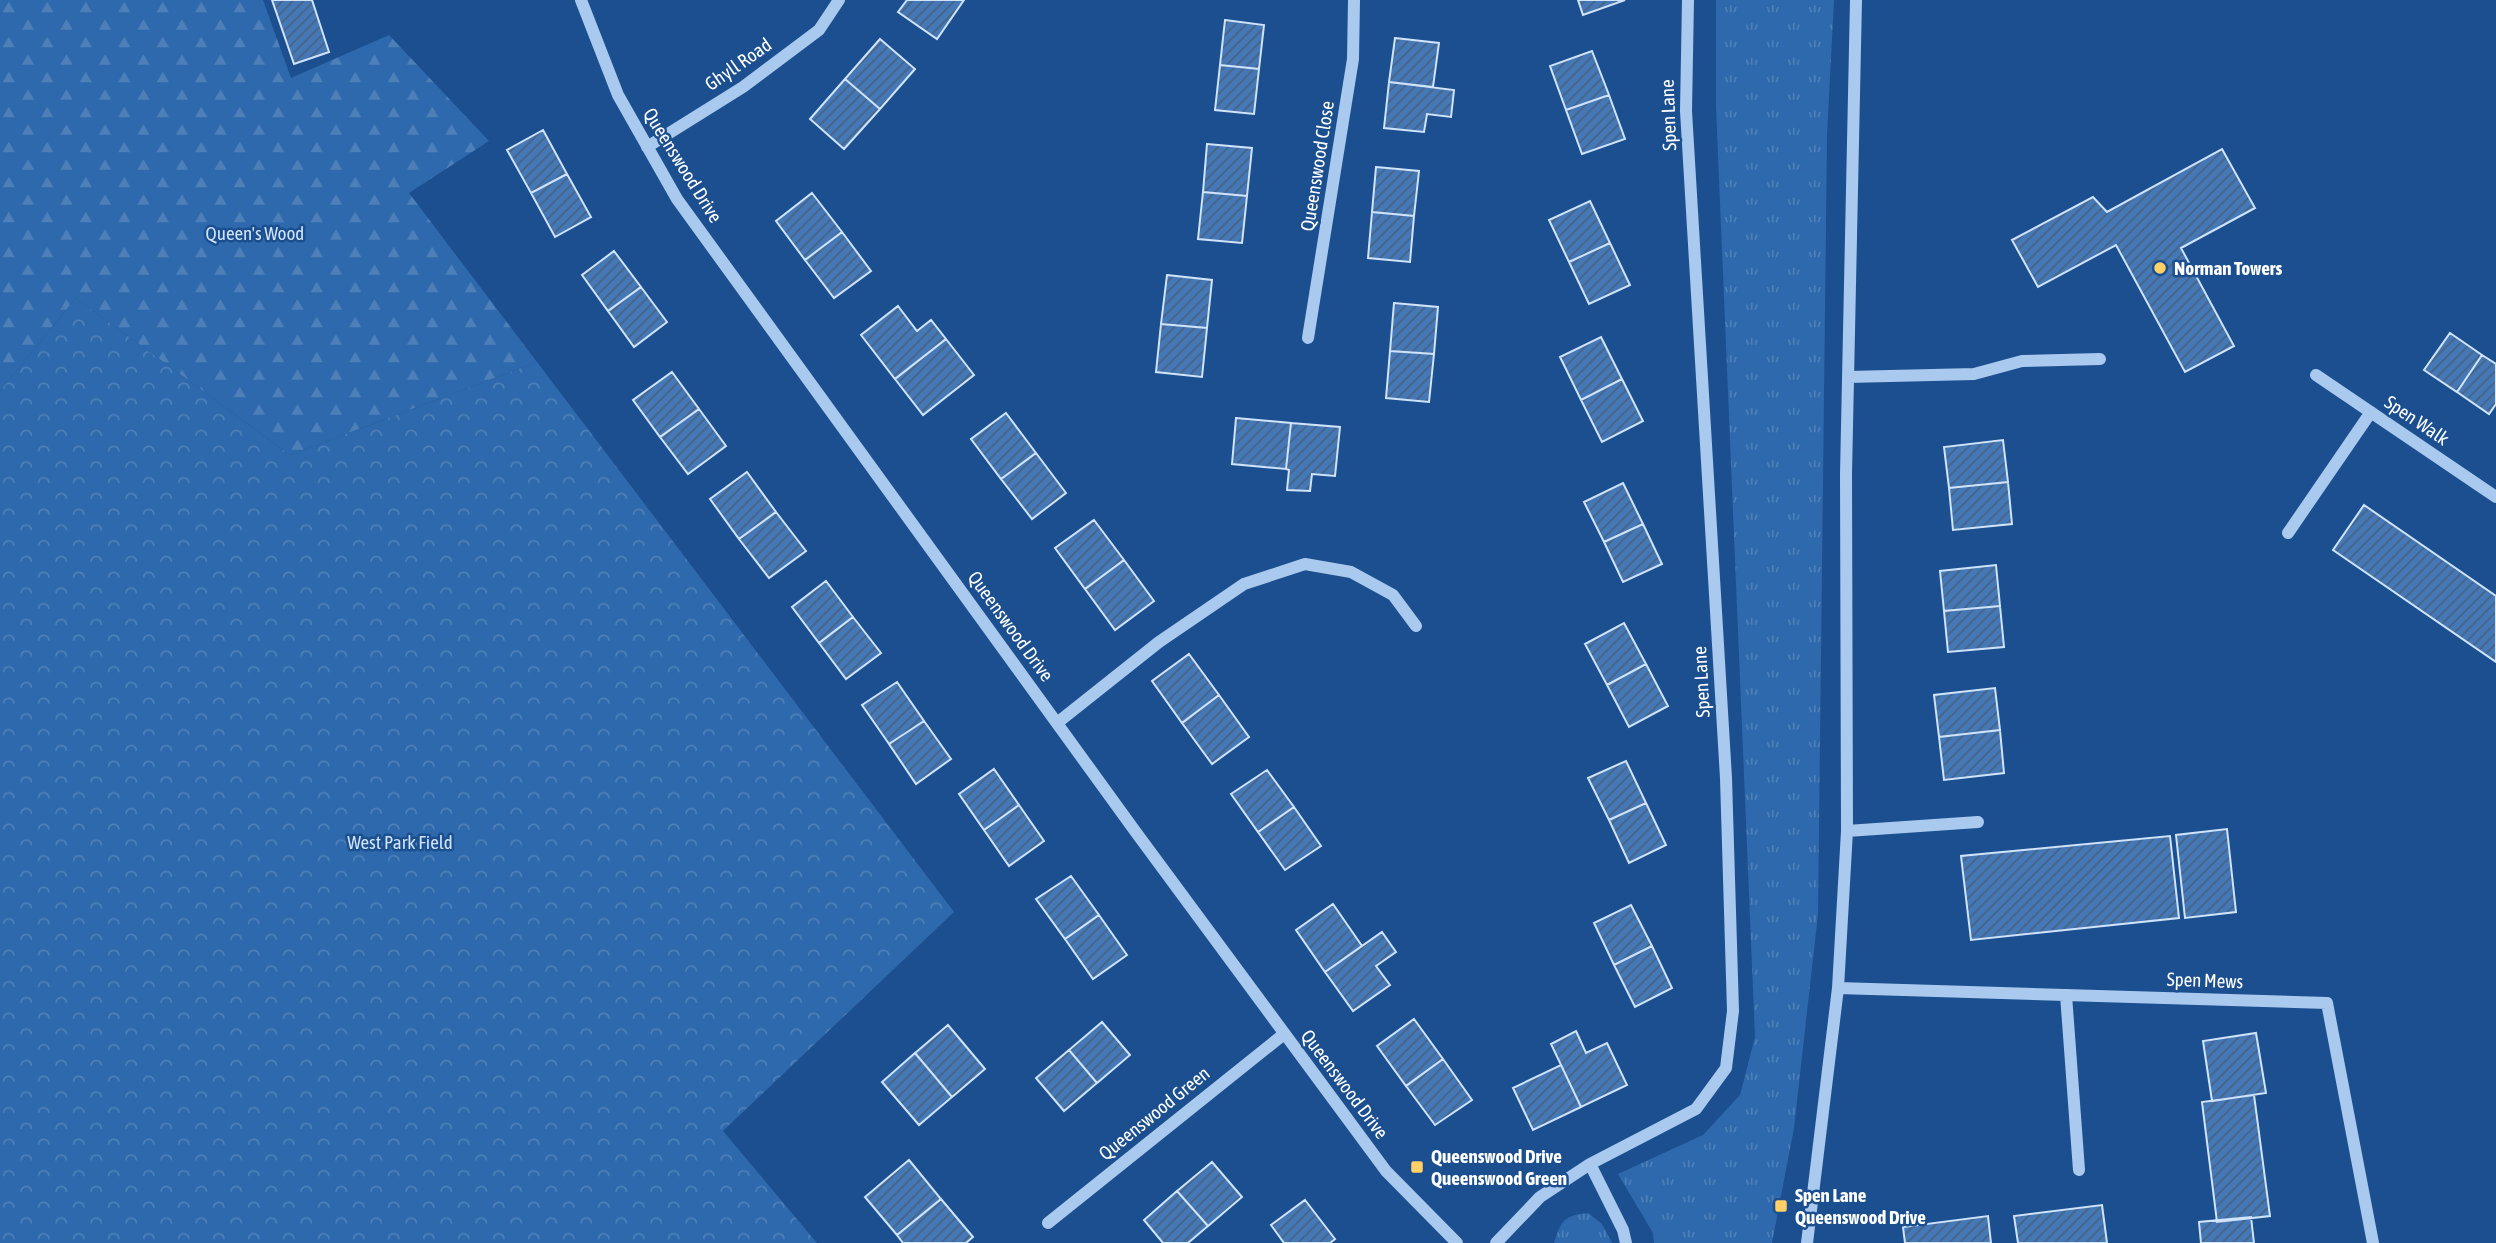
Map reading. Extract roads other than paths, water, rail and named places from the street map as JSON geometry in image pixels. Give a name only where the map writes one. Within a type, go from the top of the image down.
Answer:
[{"type":"street","name":"Queenswood Drive","points":[[581,0],[618,94],[677,199],[1284,1034],[1387,1171],[1457,1243]]},
{"type":"street","name":"Ghyll Road","points":[[647,147],[743,87],[819,30],[839,0]]},
{"type":"street","name":"Queenswood Close","points":[[1308,338],[1353,59],[1354,0]]},
{"type":"street","name":"Spen Lane","points":[[1496,1243],[1541,1197],[1590,1164],[1696,1109],[1726,1068],[1733,1012],[1726,778],[1686,111],[1688,0]]},
{"type":"street","points":[[1807,1243],[1838,988],[1847,831],[1846,474],[1856,0]]},
{"type":"street","points":[[1848,377],[1974,374],[2022,361],[2101,359]]},
{"type":"street","name":"Spen Walk","points":[[2316,375],[2496,497]]},
{"type":"street","points":[[2288,533],[2371,412]]},
{"type":"street","points":[[1058,723],[1159,642],[1244,584],[1305,564],[1351,572],[1393,595],[1416,626]]},
{"type":"street","points":[[1847,831],[1978,822]]},
{"type":"street","name":"Spen Mews","points":[[1838,988],[2327,1003],[2373,1243]]},
{"type":"street","points":[[2066,995],[2079,1170]]},
{"type":"street","name":"Queenswood Green","points":[[1048,1223],[1284,1034]]},
{"type":"street","points":[[1590,1164],[1623,1230],[1626,1243]]},
{"type":"place","name":"Norman Towers","points":[[2160,268]]},
{"type":"place","name":"Queenswood Drive Queenswood Green","points":[[1417,1167]]},
{"type":"place","name":"Spen Lane Queenswood Drive","points":[[1781,1206]]},
{"type":"park label","name":"Queen's Wood","points":[[255,233]]},
{"type":"park label","name":"West Park Field","points":[[400,842]]}]
